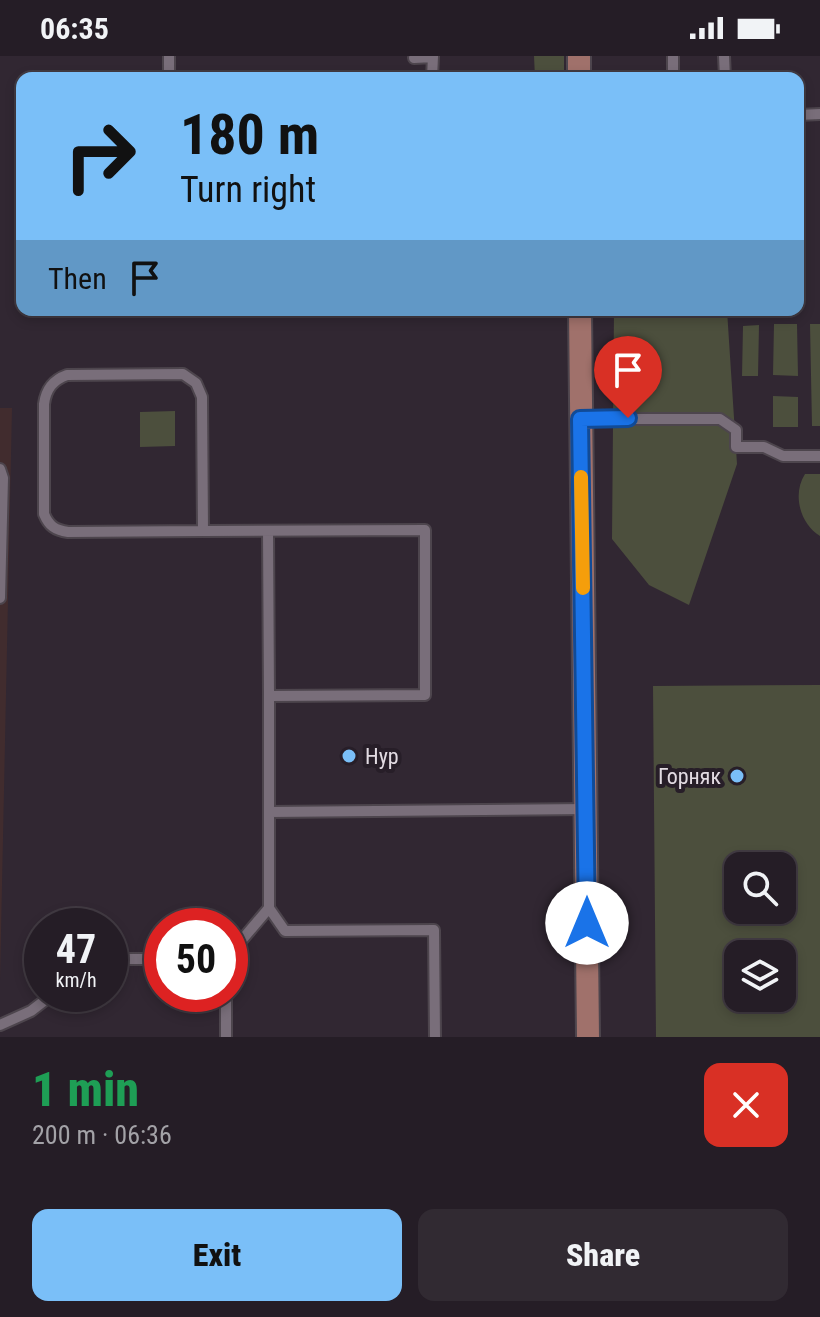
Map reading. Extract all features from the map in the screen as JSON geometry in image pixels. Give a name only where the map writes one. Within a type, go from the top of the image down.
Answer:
[{"type":"main road","points":[[580,316],[588,1037]]},
{"type":"lane","points":[[414,58],[433,56]]},
{"type":"lane","points":[[203,531],[202,397],[196,383],[183,374],[67,375],[55,381],[44,404],[44,514],[51,526],[68,532],[425,530],[425,695],[269,696]]},
{"type":"lane","points":[[580,419],[720,419],[736,430],[736,447],[764,447],[783,456],[820,456]]},
{"type":"lane","points":[[0,469],[3,478],[0,598]]},
{"type":"lane","points":[[268,531],[269,908],[285,931],[434,930],[435,1037]]},
{"type":"lane","points":[[269,812],[587,809]]},
{"type":"lane","points":[[248,933],[269,908]]},
{"type":"lane","points":[[0,1025],[29,1012]]},
{"type":"lane","points":[[226,1012],[226,1037]]},
{"type":"shaded area","points":[[0,408],[12,408],[0,981]]},
{"type":"green space","points":[[534,56],[564,56],[564,72],[535,72]]},
{"type":"green space","points":[[614,316],[727,316],[737,464],[689,605],[649,585],[612,539]]},
{"type":"green space","points":[[774,324],[797,324],[798,376],[773,375]]},
{"type":"green space","points":[[810,324],[820,324],[820,426],[812,426]]},
{"type":"green space","points":[[759,325],[758,376],[742,376],[743,326]]},
{"type":"green space","points":[[773,396],[798,397],[798,427],[773,427]]},
{"type":"green space","points":[[175,411],[175,446],[140,447],[140,412]]},
{"type":"green space","points":[[805,474],[820,474],[820,536],[807,524],[800,508],[799,490]]},
{"type":"green space","name":"Горняк","points":[[820,685],[820,1037],[656,1037],[653,686]]},
{"type":"slow traffic","points":[[581,477],[583,588]]},
{"type":"place","name":"Нур","points":[[349,756]]},
{"type":"place","name":"Горняк","points":[[737,776]]},
{"type":"route","points":[[587,923],[580,419],[628,418]]}]
